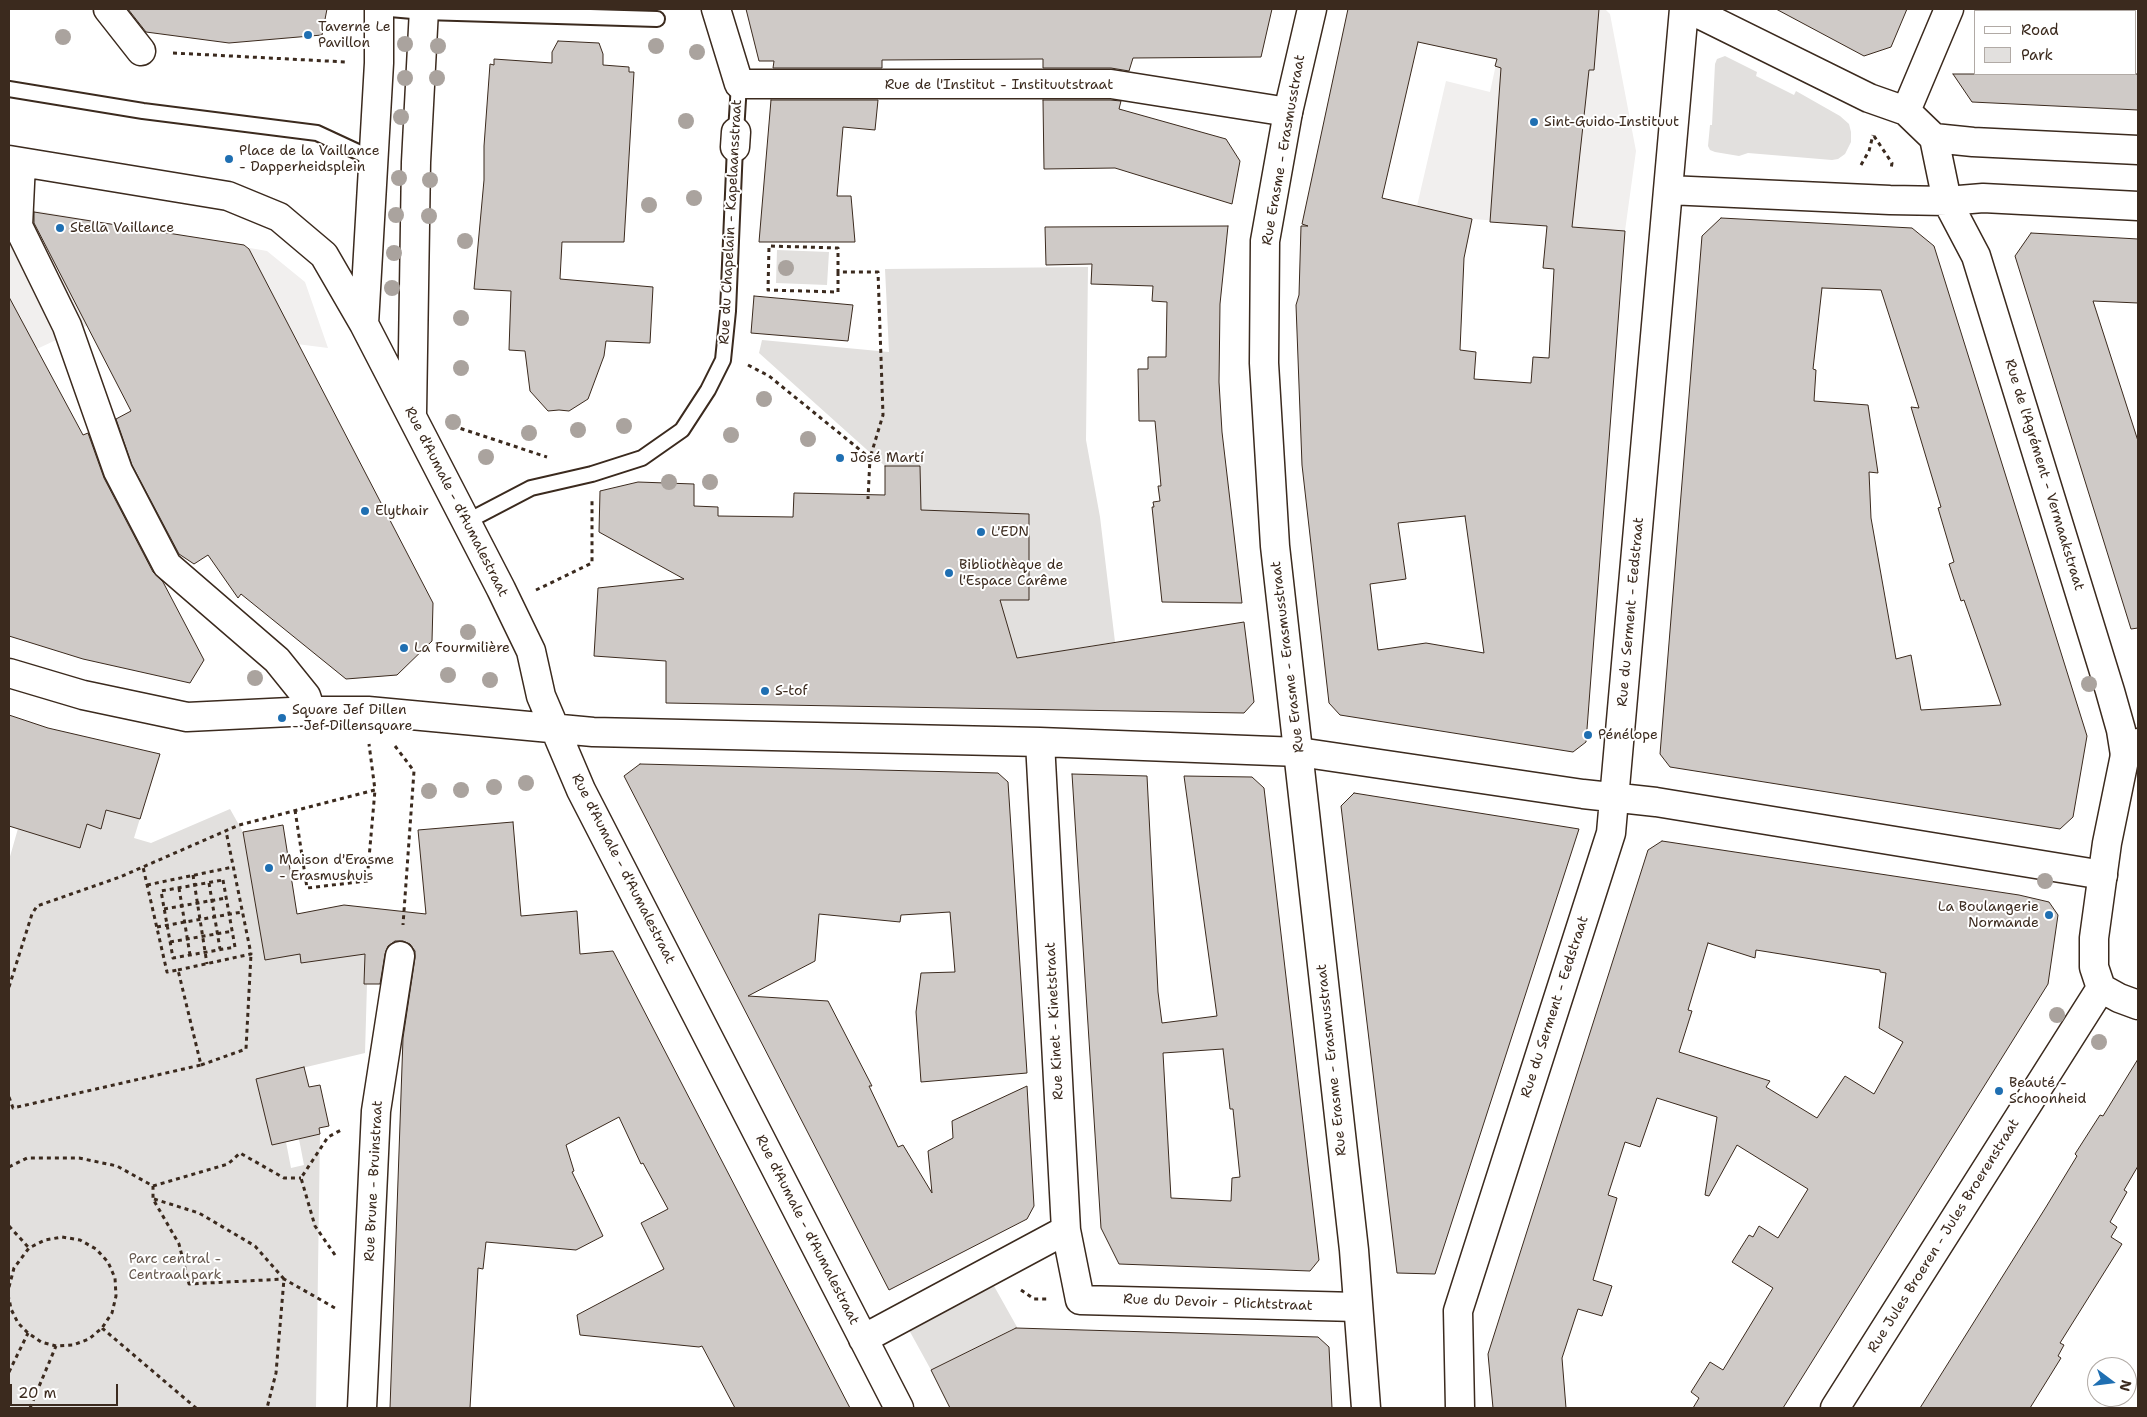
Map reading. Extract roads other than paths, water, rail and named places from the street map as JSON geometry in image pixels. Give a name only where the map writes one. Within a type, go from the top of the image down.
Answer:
[{"type":"street","points":[[108,9],[148,56]]},
{"type":"street","points":[[364,324],[379,63],[379,9]]},
{"type":"street","name":"Rue du Chapelain - Kapelaansstraat","points":[[716,9],[739,84]]},
{"type":"street","name":"Rue Erasme - Erasmusstraat","points":[[1312,9],[1288,112],[1265,241],[1264,364],[1275,546],[1354,1250],[1366,1408]]},
{"type":"street","name":"Rue du Serment - Eedstraat","points":[[1460,1408],[1458,1311],[1611,833],[1684,9]]},
{"type":"street","points":[[1689,9],[1870,98],[1906,111],[1934,138],[1973,142],[2138,150]]},
{"type":"street","points":[[1906,111],[1949,9]]},
{"type":"street","points":[[412,417],[416,162],[424,10]]},
{"type":"street","name":"Rue de l'Institut - Instituutstraat","points":[[739,84],[1111,84],[1288,112]]},
{"type":"street","name":"Rue de l'Agrément - Vermaakstraat","points":[[1934,138],[1947,201],[1976,256],[2110,691],[2132,749]]},
{"type":"street","points":[[312,711],[306,696],[277,660],[167,565],[118,472],[67,326],[18,226],[14,204],[15,161],[148,181],[228,196],[279,216],[324,255],[364,324]]},
{"type":"street","points":[[1668,190],[1947,201],[1983,198],[2138,206]]},
{"type":"street","name":"Rue d'Aumale - d'Aumalestraat","points":[[364,324],[531,652],[541,696],[553,728],[590,808],[899,1408]]},
{"type":"street","points":[[9,673],[83,695],[187,717],[312,711],[368,711],[592,732],[1040,742],[1299,752],[1656,802],[2103,875]]},
{"type":"street","name":"Rue Kinet - Kinetstraat","points":[[1040,742],[1066,1230],[1080,1300]]},
{"type":"street","points":[[2132,749],[2107,843],[2094,938],[2094,967],[2101,988],[2138,1005]]},
{"type":"street","name":"Rue Brune - Bruinstraat","points":[[362,1408],[376,1111],[400,956]]},
{"type":"street","name":"Rue Jules Broeren - Jules Broerenstraat","points":[[1835,1408],[2101,988]]},
{"type":"street","points":[[864,1339],[1066,1230]]},
{"type":"street","name":"Rue du Devoir - Plichtstraat","points":[[1080,1300],[1357,1307]]},
{"type":"lane","points":[[390,9],[657,19]]},
{"type":"lane","name":"Rue du Chapelain - Kapelaansstraat","points":[[466,522],[531,488],[592,474],[642,458],[682,430],[708,390],[723,360],[728,311],[739,84]]},
{"type":"lane","points":[[9,89],[143,111],[317,133],[373,159]]},
{"type":"place","name":"Taverne Le Pavillon","points":[[308,35]]},
{"type":"place","name":"Sint-Guido-Instituut","points":[[1534,122]]},
{"type":"place","name":"Place de la Vaillance - Dapperheidsplein","points":[[229,159]]},
{"type":"place","name":"Stella Vaillance","points":[[60,228]]},
{"type":"place","name":"José Martí","points":[[840,458]]},
{"type":"place","name":"Elythair","points":[[365,511]]},
{"type":"place","name":"L'EDN","points":[[981,532]]},
{"type":"place","name":"Bibliothèque de l'Espace Carême","points":[[949,573]]},
{"type":"place","name":"La Fourmilière","points":[[404,648]]},
{"type":"place","name":"S-tof","points":[[765,691]]},
{"type":"place","name":"Square Jef Dillen - Jef Dillensquare","points":[[282,718]]},
{"type":"place","name":"Pénélope","points":[[1588,735]]},
{"type":"place","name":"Maison d'Erasme - Erasmushuis","points":[[269,868]]},
{"type":"place","name":"La Boulangerie Normande","points":[[2049,915]]},
{"type":"place","name":"Beauté - Schoonheid","points":[[1999,1091]]},
{"type":"park label","name":"Parc central - Centraal park","points":[[175,1268]]}]
